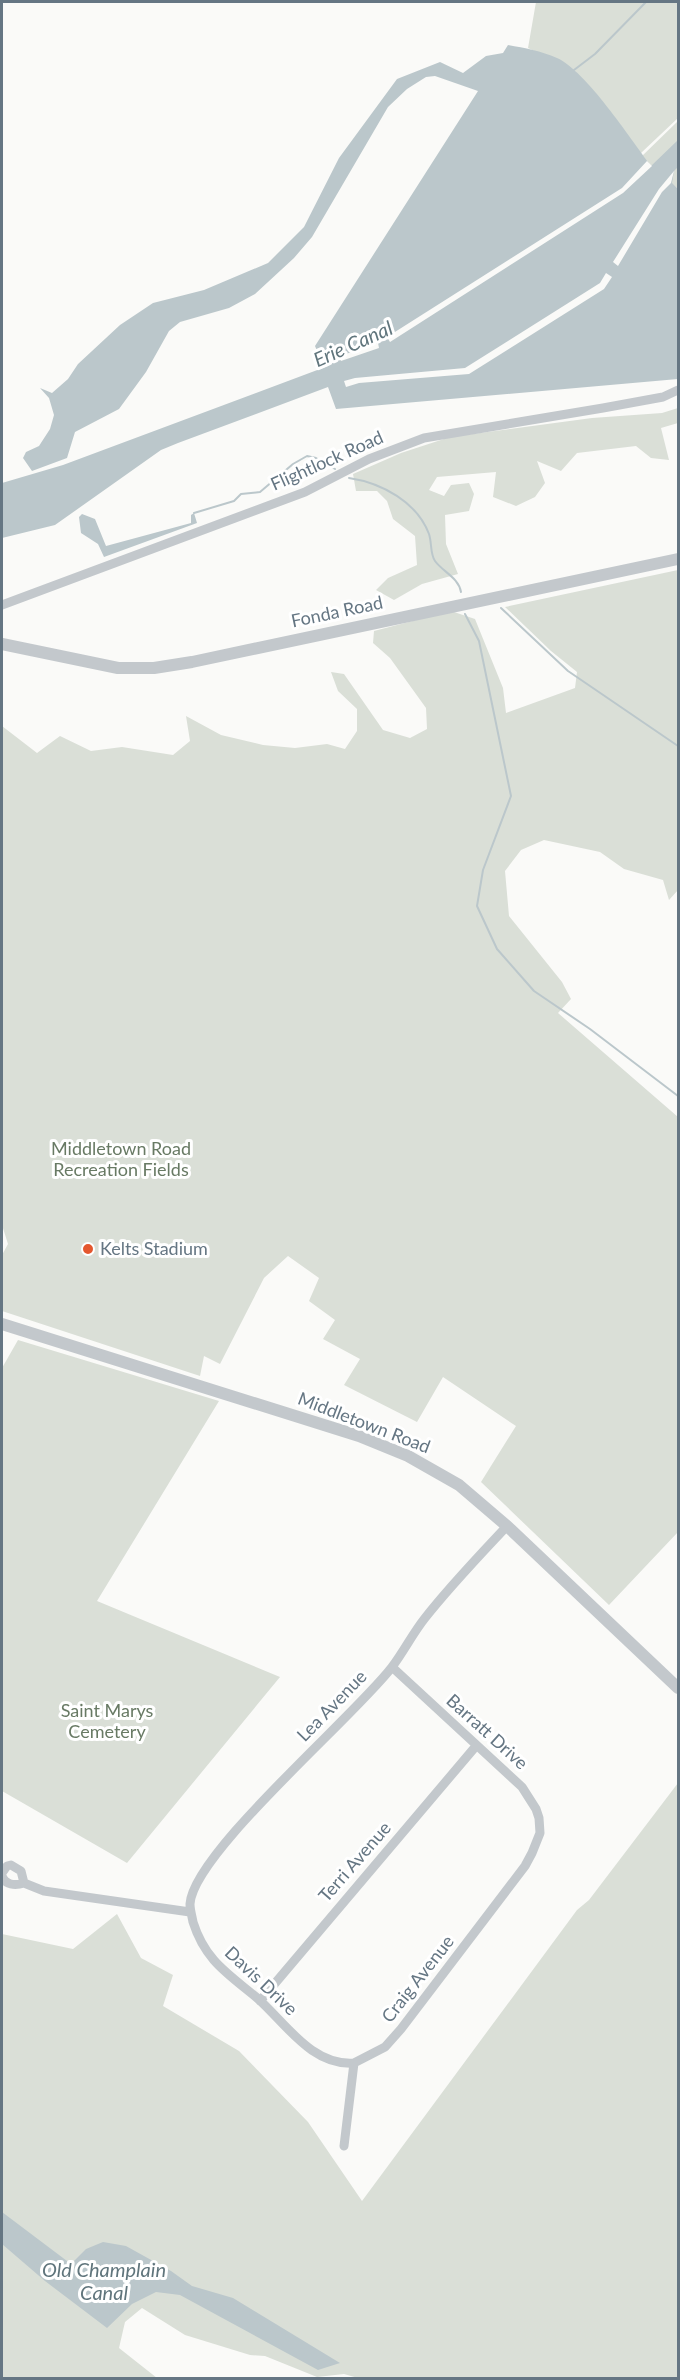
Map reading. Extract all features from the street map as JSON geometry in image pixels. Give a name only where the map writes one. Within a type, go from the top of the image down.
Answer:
[{"type":"street","name":"Flightlock Road","points":[[2,605],[305,492],[369,459],[424,438],[663,397],[678,390]]},
{"type":"street","name":"Fonda Road","points":[[2,644],[118,668],[154,668],[192,662],[678,559]]},
{"type":"street","name":"Middletown Road","points":[[2,1324],[359,1436],[438,1471],[459,1485],[507,1526],[676,1681]]},
{"type":"street","name":"Lea Avenue","points":[[190,1912],[192,1894],[198,1881],[226,1843],[392,1667],[423,1619],[507,1526]]},
{"type":"street","name":"Barratt Drive","points":[[392,1667],[522,1786],[536,1809],[540,1833]]},
{"type":"street","name":"Terri Avenue","points":[[260,2001],[476,1746]]},
{"type":"street","name":"Craig Avenue","points":[[354,2063],[385,2047],[401,2028],[525,1866],[540,1833]]},
{"type":"street","points":[[24,1883],[21,1871],[11,1865],[7,1866],[2,1874],[6,1883],[13,1885],[24,1883],[44,1891],[190,1912]]},
{"type":"street","name":"Davis Drive","points":[[190,1912],[199,1942],[215,1963],[260,2001],[307,2047],[322,2057],[343,2064],[354,2063]]},
{"type":"street","points":[[344,2146],[354,2063]]},
{"type":"green space","points":[[536,2],[678,2],[678,118],[641,153],[574,70],[528,48]]},
{"type":"green space","points":[[678,121],[678,189],[641,157]]},
{"type":"green space","points":[[678,408],[678,423],[661,428],[669,460],[651,458],[636,446],[577,453],[561,471],[537,461],[545,483],[535,497],[516,506],[493,497],[496,472],[437,477],[429,490],[444,496],[451,485],[469,483],[474,494],[469,511],[445,515],[446,544],[458,574],[422,584],[394,600],[376,590],[388,578],[417,565],[415,536],[393,519],[387,501],[377,491],[356,491],[353,474],[401,453],[450,437],[592,418],[662,413]]},
{"type":"green space","name":"Middletown Road Recreation Fields","points":[[678,570],[678,890],[669,900],[663,880],[624,869],[600,852],[544,840],[521,850],[505,871],[509,916],[562,982],[571,999],[558,1013],[678,1117],[678,1532],[609,1605],[481,1482],[516,1426],[443,1377],[417,1422],[344,1385],[360,1359],[323,1339],[335,1320],[309,1301],[319,1278],[288,1256],[264,1278],[220,1364],[204,1356],[200,1376],[2,1311],[2,1255],[8,1244],[2,1225],[2,726],[37,753],[60,736],[91,751],[122,747],[173,755],[190,741],[186,716],[221,735],[263,745],[295,748],[327,744],[345,749],[357,731],[357,709],[338,691],[331,672],[344,674],[383,730],[410,738],[427,729],[426,708],[390,658],[373,643],[374,631],[451,611],[475,619],[503,688],[506,713],[575,688],[577,672],[551,651],[505,607]]},
{"type":"green space","name":"Saint Marys Cemetery","points":[[18,1340],[219,1401],[97,1601],[280,1677],[127,1863],[2,1791],[2,1368]]},
{"type":"green space","points":[[678,1783],[678,2378],[358,2378],[344,2374],[317,2377],[265,2356],[250,2355],[185,2335],[142,2308],[125,2322],[119,2348],[157,2378],[2,2378],[2,1934],[73,1949],[117,1914],[141,1958],[173,1975],[163,2006],[239,2051],[308,2122],[362,2201],[577,1910],[589,1900]]},
{"type":"water","name":"Erie Canal","points":[[508,45],[545,53],[569,65],[607,106],[651,166],[678,140],[678,167],[674,171],[672,183],[678,189],[678,379],[336,409],[328,387],[161,450],[55,525],[2,538],[2,483],[63,465],[328,366],[326,362],[322,363],[315,346],[478,91],[435,76],[426,77],[407,89],[388,107],[312,237],[294,258],[255,294],[229,308],[180,322],[169,331],[146,372],[119,409],[75,432],[67,458],[32,471],[23,458],[26,452],[39,446],[50,429],[54,415],[49,398],[40,388],[52,393],[68,379],[78,364],[120,325],[153,303],[204,290],[268,263],[304,227],[339,158],[397,79],[440,62],[463,73],[486,56],[503,53]]},
{"type":"water","points":[[194,513],[197,523],[104,557],[98,544],[81,533],[79,517],[82,514],[95,519],[106,546],[191,523],[191,515]]},
{"type":"water","name":"Old Champlain Canal","points":[[2,2212],[71,2264],[86,2249],[103,2242],[126,2246],[171,2271],[192,2286],[233,2298],[340,2363],[318,2370],[180,2295],[156,2292],[132,2304],[107,2328],[45,2281],[2,2244]]},
{"type":"pier","points":[[647,161],[652,166],[623,193],[390,342],[387,337],[622,188]]},
{"type":"pier","points":[[674,171],[671,183],[662,192],[618,266],[613,262],[659,189]]},
{"type":"pier","points":[[606,273],[612,277],[604,289],[469,374],[359,383],[346,387],[344,381],[355,378],[465,368],[600,283]]},
{"type":"pier","points":[[378,343],[379,348],[341,361],[340,356]]},
{"type":"waterway","points":[[574,70],[595,54],[646,2]]},
{"type":"waterway","points":[[194,513],[234,501],[241,494],[260,492],[293,464],[307,456],[316,458],[335,469]]},
{"type":"waterway","points":[[349,478],[386,489],[416,512],[429,534],[435,561],[454,579],[461,592]]},
{"type":"waterway","points":[[501,608],[568,671],[678,746]]},
{"type":"waterway","points":[[465,614],[479,641],[511,796],[483,870],[477,906],[497,949],[534,991],[590,1029],[678,1096]]},
{"type":"place","name":"Kelts Stadium","points":[[88,1249]]}]
